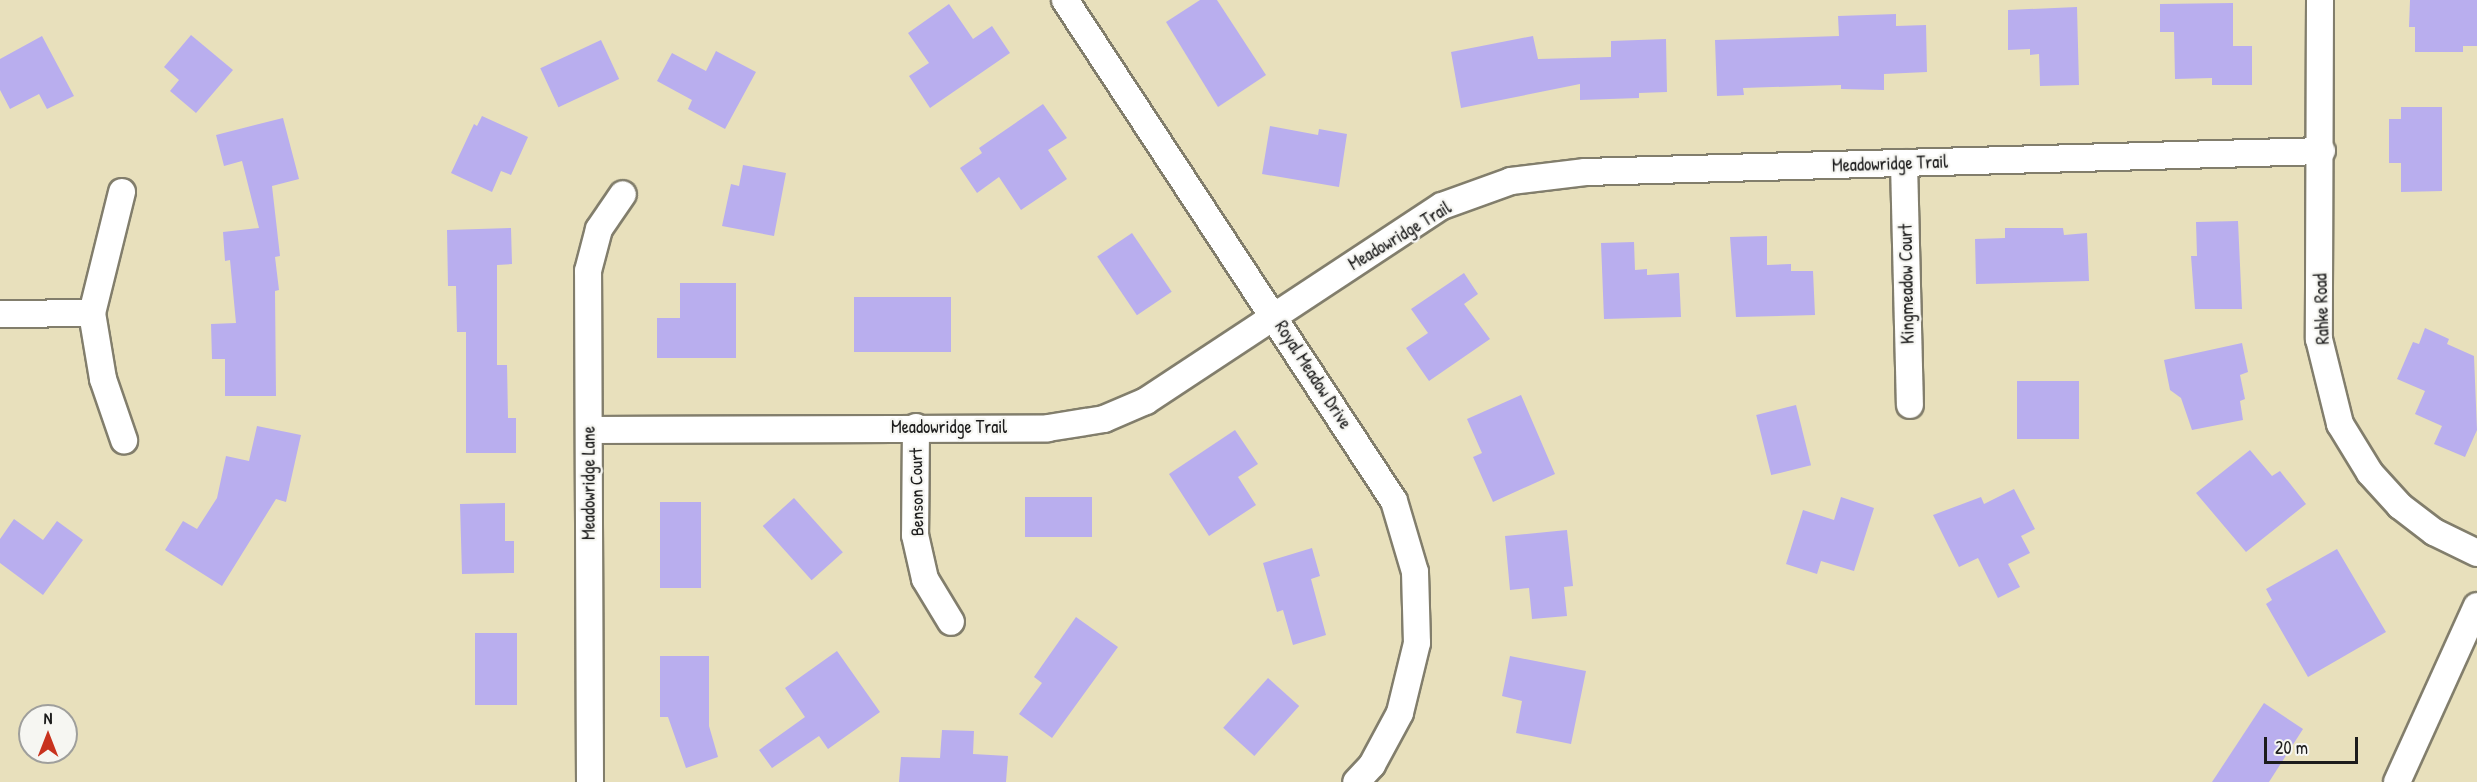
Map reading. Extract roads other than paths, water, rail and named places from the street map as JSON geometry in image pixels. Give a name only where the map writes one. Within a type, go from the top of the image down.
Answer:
[{"type":"street","name":"Royal Meadow Drive","points":[[1065,0],[1394,501],[1415,572],[1417,643],[1400,713],[1372,765],[1356,782]]},
{"type":"street","name":"Rahke Road","points":[[2320,0],[2322,151],[2319,339],[2340,424],[2370,473],[2400,506],[2434,532],[2477,554]]},
{"type":"street","name":"Meadowridge Trail","points":[[588,430],[1048,428],[1104,419],[1146,401],[1442,206],[1511,181],[1585,172],[2322,151]]},
{"type":"street","name":"Kingmeadow Court","points":[[1904,164],[1910,405]]},
{"type":"street","points":[[122,192],[92,313],[103,379],[124,440]]},
{"type":"street","name":"Meadowridge Lane","points":[[590,782],[588,271],[599,229],[623,194]]},
{"type":"street","points":[[0,314],[92,313]]},
{"type":"street","name":"Benson Court","points":[[916,427],[915,535],[926,579],[951,622]]},
{"type":"street","points":[[2397,782],[2477,606]]}]
